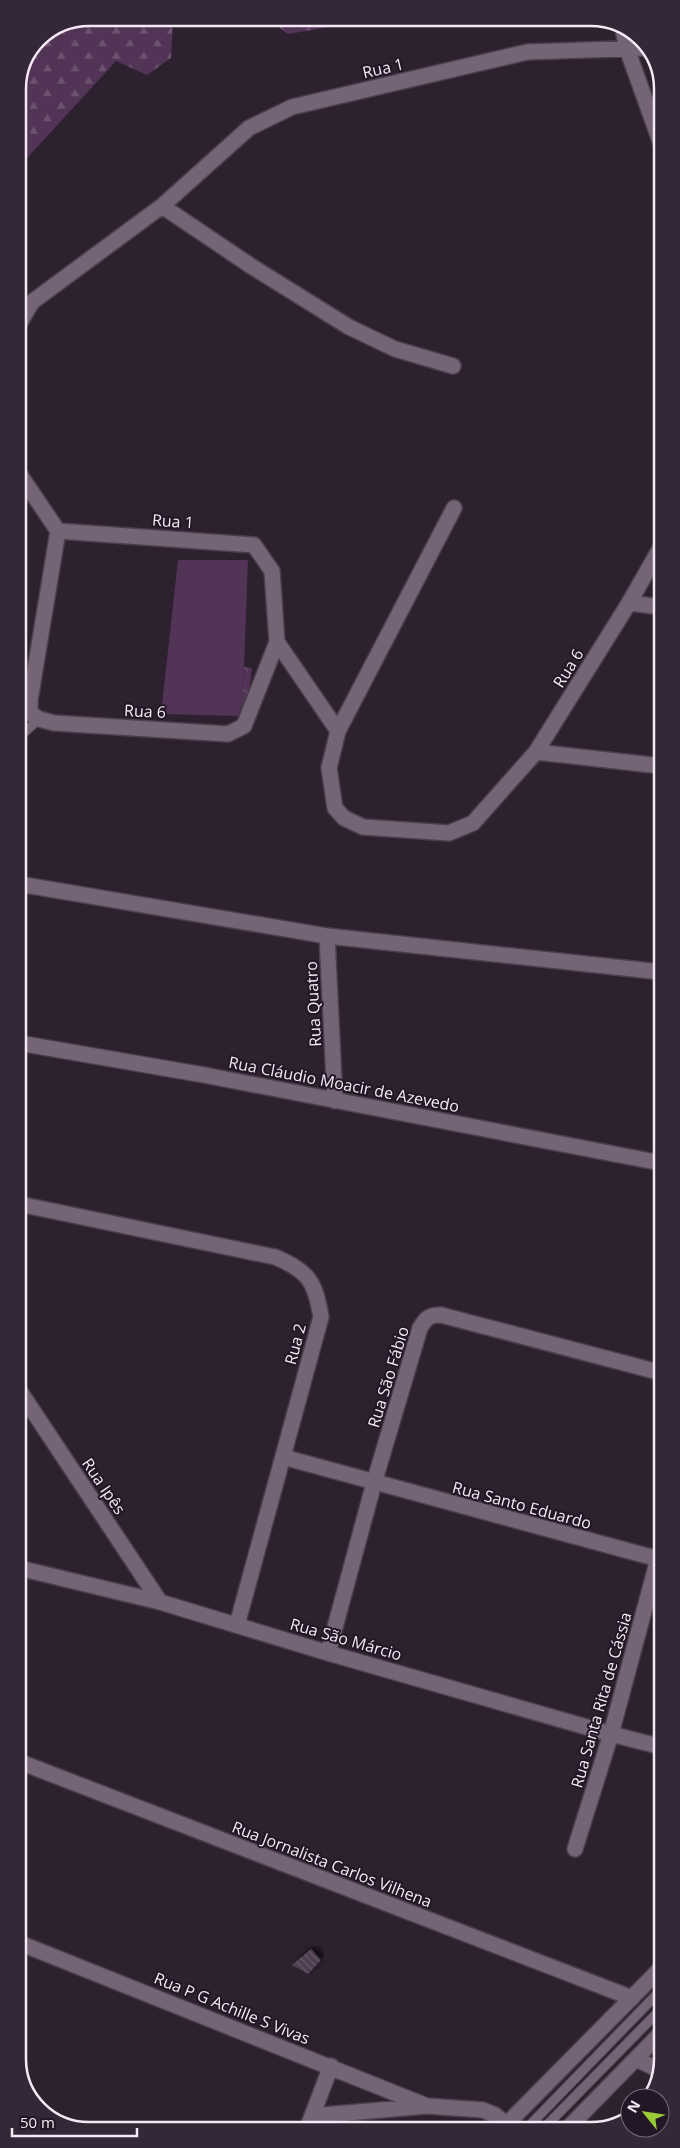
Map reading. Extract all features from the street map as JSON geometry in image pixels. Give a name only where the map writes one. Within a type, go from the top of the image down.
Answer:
[{"type":"street","points":[[624,36],[627,49],[654,124]]},
{"type":"street","name":"Rua 1","points":[[26,312],[32,302],[162,206],[248,128],[292,106],[527,52],[638,48]]},
{"type":"street","points":[[162,206],[349,327],[395,350],[454,366]]},
{"type":"street","points":[[26,484],[58,531],[30,700],[30,713],[39,720]]},
{"type":"street","name":"Rua 6","points":[[454,508],[338,731],[329,768],[335,808],[344,818],[363,827],[449,833],[474,823],[536,752],[629,603],[654,559]]},
{"type":"street","name":"Rua 1","points":[[58,531],[254,545],[272,571],[277,642]]},
{"type":"street","points":[[629,603],[654,606]]},
{"type":"street","points":[[277,642],[338,731]]},
{"type":"street","name":"Rua 6","points":[[39,720],[54,723],[228,734],[244,726],[277,642]]},
{"type":"street","points":[[536,752],[654,765]]},
{"type":"street","points":[[26,885],[327,936],[654,971]]},
{"type":"street","name":"Rua Quatro","points":[[327,936],[335,1101]]},
{"type":"street","name":"Rua Cláudio Moacir de Azevedo","points":[[26,1044],[204,1075],[654,1162]]},
{"type":"street","name":"Rua 2","points":[[26,1205],[275,1257],[295,1265],[311,1281],[317,1293],[321,1317],[237,1625]]},
{"type":"street","name":"Rua São Fábio","points":[[328,1653],[374,1483],[420,1328],[430,1315],[441,1315],[654,1372]]},
{"type":"street","name":"Rua Ipês","points":[[26,1401],[160,1602]]},
{"type":"street","name":"Rua Santo Eduardo","points":[[283,1457],[654,1558]]},
{"type":"street","name":"Rua São Márcio","points":[[26,1570],[160,1602],[328,1653],[654,1745]]},
{"type":"street","name":"Rua Santa Rita de Cássia","points":[[575,1849],[612,1734],[654,1582]]},
{"type":"street","name":"Rua Jornalista Carlos Vilhena","points":[[26,1764],[632,1998]]},
{"type":"street","name":"Rua P G Achille S Vivas","points":[[26,1948],[331,2066],[426,2106]]},
{"type":"street","points":[[508,2122],[654,1976]]},
{"type":"street","points":[[574,2122],[654,2040]]},
{"type":"street","points":[[636,2058],[653,2067]]},
{"type":"street","points":[[309,2122],[331,2066]]},
{"type":"street","name":"Rua P G Achille S Vivas","points":[[316,2122],[426,2106],[483,2110],[495,2115],[501,2122]]},
{"type":"lane","points":[[26,731],[39,720]]},
{"type":"lane","points":[[533,2122],[654,1997]]},
{"type":"lane","points":[[550,2122],[654,2016]]},
{"type":"green space","points":[[173,26],[171,58],[147,75],[116,61],[26,159],[27,77],[37,54],[45,45],[54,37],[77,27]]},
{"type":"green space","points":[[277,26],[336,26],[288,34]]},
{"type":"green space","points":[[178,560],[248,560],[240,716],[161,714]]},
{"type":"green space","points":[[244,667],[252,668],[246,715],[240,716]]},
{"type":"building","points":[[311,1949],[321,1960],[308,1974],[292,1965]]}]
